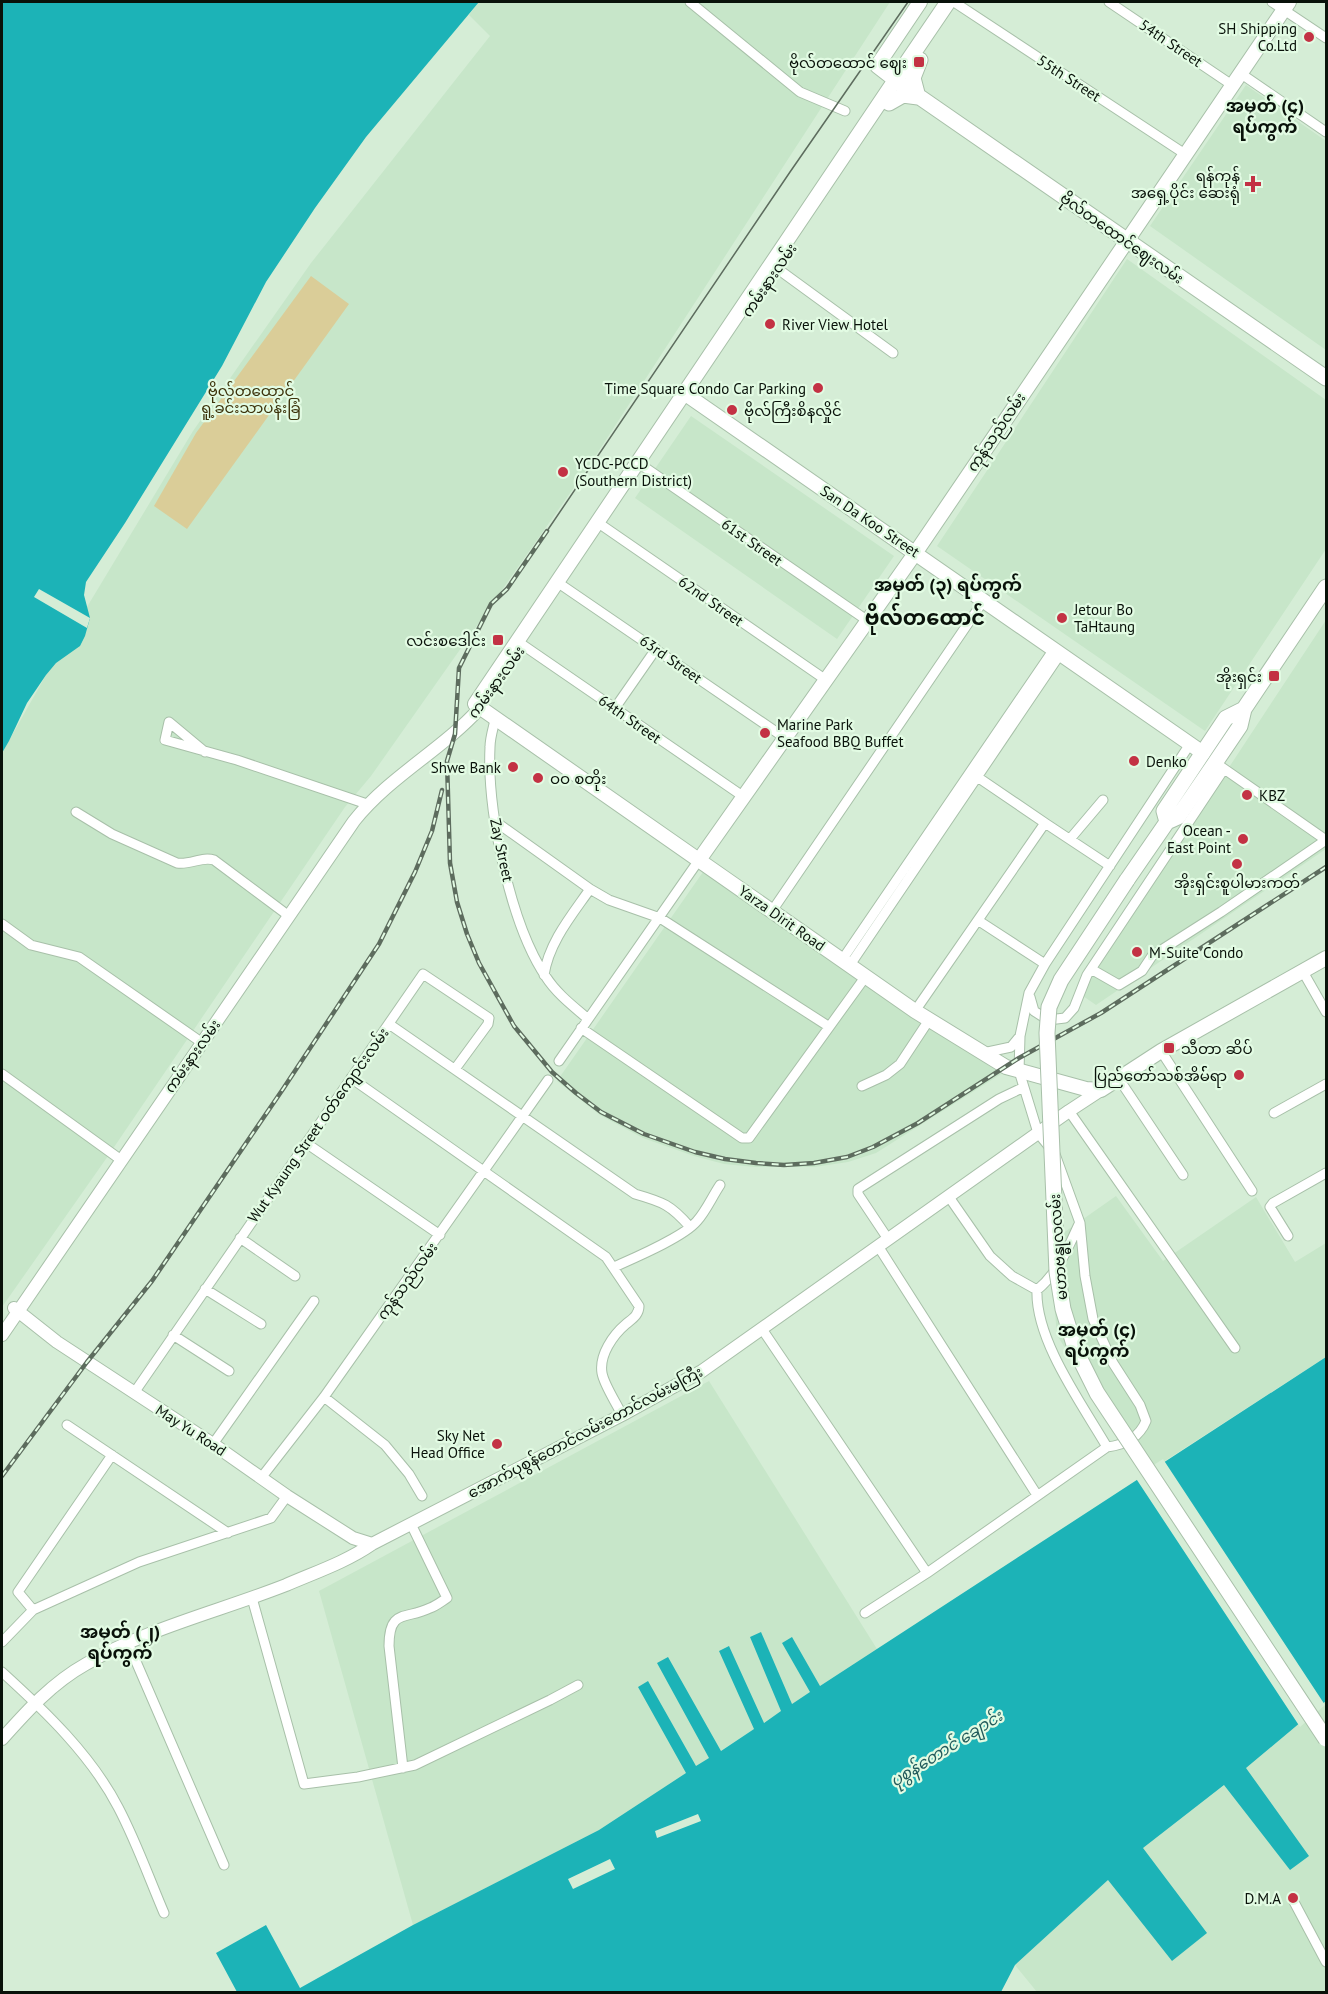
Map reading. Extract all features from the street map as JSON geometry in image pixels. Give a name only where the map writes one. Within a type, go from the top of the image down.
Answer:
[{"type":"main road","points":[[899,82],[877,66],[920,2]]},
{"type":"main road","name":"ကမ်းနားလမ်း","points":[[774,266],[889,103],[899,82],[920,60],[955,2]]},
{"type":"main road","name":"ကမ်းနားလမ်း","points":[[477,706],[955,2]]},
{"type":"main road","name":"ကုန်သည်လမ်း","points":[[699,861],[916,552],[1236,79],[1282,4]]},
{"type":"main road","points":[[889,103],[903,95],[918,97],[913,78],[920,60]]},
{"type":"main road","name":"ဗိုလ်တထောင်ဈေးလမ်း","points":[[899,82],[1125,241],[1326,378]]},
{"type":"main road","name":"San Da Koo Street","points":[[687,395],[1197,748]]},
{"type":"main road","name":"မဟာဗန္ဓုလလမ်း","points":[[1326,587],[1244,709],[1240,726],[1220,766],[1178,817],[1167,822],[1061,980],[1049,1007],[1046,1055],[1058,1272],[1063,1309],[1076,1351],[1097,1393],[1326,1739]]},
{"type":"main road","name":"Yarza Dirit Road","points":[[477,706],[915,1011],[981,1053],[1005,1067],[1086,1089],[1101,1090]]},
{"type":"main road","name":"မဟာဗန္ဓုလလမ်း","points":[[1167,822],[1164,811],[1197,748],[1226,718],[1244,709]]},
{"type":"main road","name":"အောက်ပုစွန်တောင်လမ်းတောင်လမ်းမကြီး","points":[[1101,1090],[1161,1051],[1326,958]]},
{"type":"street","points":[[690,2],[794,88],[814,99],[833,104],[846,111]]},
{"type":"street","name":"55th Street","points":[[955,2],[1185,154]]},
{"type":"street","name":"54th Street","points":[[1109,2],[1326,132]]},
{"type":"street","points":[[1282,4],[1326,38]]},
{"type":"street","points":[[774,266],[893,353]]},
{"type":"street","name":"61st Street","points":[[640,464],[868,621]]},
{"type":"street","name":"62nd Street","points":[[600,524],[826,680]]},
{"type":"street","name":"63rd Street","points":[[560,584],[785,738]]},
{"type":"street","points":[[772,911],[984,600]]},
{"type":"street","name":"64th Street","points":[[520,643],[744,797]]},
{"type":"street","points":[[615,708],[656,649]]},
{"type":"street","points":[[846,963],[1057,651]]},
{"type":"street","name":"ကမ်းနားလမ်း","points":[[2,1327],[365,803],[463,727],[477,706]]},
{"type":"street","name":"Zay Street","points":[[495,720],[490,745],[492,800],[502,858],[517,915],[544,975],[554,989],[588,1019]]},
{"type":"street","points":[[865,1613],[927,1573],[1107,1447],[1118,1446],[1142,1432],[1146,1421],[1140,1405],[1113,1363],[1093,1319],[1084,1268],[1080,1223],[1054,1154],[1038,1133],[1022,1088],[1018,1071],[1020,1036],[1029,993],[1045,964],[1110,866],[1197,748]]},
{"type":"street","points":[[205,752],[237,760],[365,803]]},
{"type":"street","points":[[1029,993],[1034,1011],[1041,1017],[1055,1020],[1065,1018],[1074,1008],[1091,969],[1220,766],[1326,840],[1152,956],[1142,970],[1119,985],[1091,969]]},
{"type":"street","points":[[974,774],[1110,866]]},
{"type":"street","points":[[1070,839],[1103,800]]},
{"type":"street","points":[[76,812],[112,834],[177,863],[186,864],[207,858],[214,861],[288,915]]},
{"type":"street","points":[[496,822],[590,889],[609,900],[660,918],[828,1026]]},
{"type":"street","points":[[915,1011],[1045,824]]},
{"type":"street","points":[[559,1061],[699,861]]},
{"type":"street","points":[[544,975],[546,960],[556,940],[590,889]]},
{"type":"street","points":[[979,921],[1045,964]]},
{"type":"street","points":[[2,924],[31,945],[79,957],[200,1041]]},
{"type":"street","points":[[1302,970],[1326,1012]]},
{"type":"street","name":"Wut Kyaung Street ဝတ်ကျောင်းလမ်း","points":[[134,1394],[423,974],[489,1018],[455,1069]]},
{"type":"street","points":[[581,1028],[742,1138],[749,1138],[866,976]]},
{"type":"street","points":[[862,1086],[886,1075],[900,1064],[929,1020]]},
{"type":"street","points":[[389,1024],[635,1194],[661,1202],[676,1210],[690,1227]]},
{"type":"street","points":[[981,1053],[1011,1047],[1020,1036]]},
{"type":"street","name":"ကမ်းနားလမ်း","points":[[2,1335],[16,1309],[117,1157],[200,1041]]},
{"type":"street","points":[[1161,1051],[1252,1191]]},
{"type":"street","points":[[2,1074],[117,1157]]},
{"type":"street","points":[[351,1078],[606,1257],[639,1306],[637,1314],[611,1341],[605,1352],[603,1363],[602,1373],[622,1415]]},
{"type":"street","points":[[1119,1079],[1183,1175]]},
{"type":"street","name":"ကုန်သည်လမ်း","points":[[261,1478],[324,1397],[548,1080]]},
{"type":"street","points":[[1274,1113],[1326,1084]]},
{"type":"street","points":[[1022,1088],[999,1099],[858,1189],[858,1194],[883,1242],[1037,1495]]},
{"type":"street","name":"အောက်ပုစွန်တောင်လမ်းတောင်လမ်းမကြီး","points":[[2,1739],[35,1701],[85,1664],[128,1643],[252,1598],[352,1558],[372,1544],[622,1415],[702,1371],[1101,1090]]},
{"type":"street","points":[[1069,1111],[1235,1348]]},
{"type":"street","points":[[306,1143],[440,1235]]},
{"type":"street","points":[[1288,1236],[1270,1207],[1273,1203],[1326,1173]]},
{"type":"street","points":[[614,1267],[690,1227],[696,1222],[720,1185]]},
{"type":"street","points":[[949,1197],[990,1256],[1012,1276],[1037,1290]]},
{"type":"street","points":[[1080,1223],[1065,1255],[1049,1280],[1037,1290],[1036,1305],[1056,1359],[1107,1447]]},
{"type":"street","points":[[240,1238],[295,1276]]},
{"type":"street","points":[[205,1289],[261,1324]]},
{"type":"street","points":[[213,1444],[314,1301]]},
{"type":"street","name":"May Yu Road","points":[[16,1309],[57,1342],[213,1444],[287,1496],[352,1538],[372,1544]]},
{"type":"street","points":[[762,1329],[927,1573]]},
{"type":"street","points":[[173,1335],[229,1371]]},
{"type":"street","points":[[324,1397],[385,1445],[409,1474],[422,1496]]},
{"type":"street","points":[[67,1425],[228,1533]]},
{"type":"street","points":[[33,1610],[18,1592],[112,1455]]},
{"type":"street","points":[[2,1642],[33,1610],[139,1562],[271,1518],[287,1496]]},
{"type":"street","points":[[403,1768],[388,1646],[389,1632],[393,1622],[405,1614],[429,1609],[447,1598],[411,1524]]},
{"type":"street","points":[[252,1598],[304,1784],[358,1777],[415,1765],[578,1685]]},
{"type":"street","points":[[128,1643],[224,1865]]},
{"type":"street","points":[[2,1672],[35,1701],[95,1769],[118,1808],[164,1913]]},
{"type":"street","points":[[1293,1900],[1326,1962]]},
{"type":"shaded area","points":[[479,2],[890,2],[587,469],[371,776],[345,807],[108,1156],[2,1307],[2,753],[46,675],[193,431],[311,263],[490,36],[469,15]]},
{"type":"shaded area","name":"ရန်ကုန် အရှေ့ပိုင်း ဆေးရုံ","points":[[1246,85],[1326,141],[1326,350],[1150,226]]},
{"type":"shaded area","points":[[1127,259],[1326,400],[1326,549],[1205,731],[937,546]]},
{"type":"shaded area","points":[[691,416],[894,556],[837,639],[635,498]]},
{"type":"shaded area","points":[[1326,620],[1326,849],[1096,1005],[1083,996],[1091,977]]},
{"type":"shaded area","points":[[703,872],[1001,1074],[876,1153],[848,1162],[814,1167],[755,1167],[724,1164],[643,1138],[600,1115],[557,1081]]},
{"type":"shaded area","points":[[1116,1196],[1163,1261],[1256,1197],[1295,1262],[1326,1243],[1326,1357],[1143,1475],[1057,1335],[1049,1243]]},
{"type":"shaded area","points":[[709,1381],[877,1649],[599,1830],[413,1925],[319,1591]]},
{"type":"shaded area","points":[[1326,1701],[1326,1992],[1037,1992],[1015,1965],[1143,1848],[1246,1768]]},
{"type":"green space","name":"ဗိုလ်တထောင် ရူ့ခင်းသာပန်းခြံ","points":[[311,276],[349,304],[187,529],[154,506],[196,433]]},
{"type":"water","points":[[2,2],[479,2],[366,137],[266,282],[222,366],[86,582],[84,595],[90,618],[80,646],[56,663],[46,675],[27,703],[2,753]]},
{"type":"water","name":"ပုစွန်တောင် ချောင်း","points":[[1326,1357],[1326,1701],[1246,1768],[1309,1856],[1290,1870],[1224,1785],[1143,1848],[1207,1933],[1172,1961],[1108,1880],[1015,1965],[1001,1992],[237,1992],[216,1953],[266,1925],[300,1988],[413,1925],[599,1830],[686,1773],[638,1687],[648,1681],[696,1766],[709,1758],[657,1663],[668,1657],[721,1751],[754,1729],[719,1651],[729,1646],[764,1723],[781,1711],[750,1637],[761,1632],[792,1704],[810,1692],[782,1643],[792,1637],[820,1686]]},
{"type":"pier","points":[[39,589],[90,618],[87,628],[34,597]]},
{"type":"pier","points":[[1163,1459],[1325,1705],[1300,1727],[1135,1477]]},
{"type":"pier","points":[[698,1814],[701,1821],[657,1838],[655,1831]]},
{"type":"pier","points":[[610,1859],[615,1869],[573,1889],[568,1879]]},
{"type":"tram line","points":[[547,531],[908,2]]},
{"type":"railway","points":[[547,531],[507,589],[491,604],[459,668],[455,734],[447,761],[450,863],[457,902],[467,934],[479,963],[514,1026],[552,1072],[576,1093],[601,1112],[644,1134],[695,1152],[725,1159],[784,1165],[847,1157],[873,1147],[918,1123],[1019,1058],[1101,1013],[1326,867]]},
{"type":"railway","points":[[2,1476],[87,1362],[152,1281],[379,944],[415,872],[432,831],[442,790]]},
{"type":"place","name":"SH Shipping Co.Ltd","points":[[1309,37]]},
{"type":"place","name":"ဗိုလ်တထောင် ဈေး","points":[[919,62]]},
{"type":"place","name":"ရန်ကုန် အရှေ့ပိုင်း ဆေးရုံ","points":[[1253,184]]},
{"type":"place","name":"River View Hotel","points":[[770,324]]},
{"type":"place","name":"Time Square Condo Car Parking","points":[[818,388]]},
{"type":"place","name":"ဗိုလ်ကြီးစိနလှိုင်","points":[[732,410]]},
{"type":"place","name":"YCDC-PCCD (Southern District)","points":[[563,472]]},
{"type":"place","name":"Jetour Bo TaHtaung","points":[[1062,618]]},
{"type":"place","name":"လင်းစဒေါင်း","points":[[498,640]]},
{"type":"place","name":"အိုးရှင်း","points":[[1274,676]]},
{"type":"place","name":"Marine Park Seafood BBQ Buffet","points":[[765,733]]},
{"type":"place","name":"Denko","points":[[1134,761]]},
{"type":"place","name":"Shwe Bank","points":[[513,767]]},
{"type":"place","name":"ဝဝ စတိုး","points":[[538,778]]},
{"type":"place","name":"KBZ","points":[[1247,795]]},
{"type":"place","name":"Ocean - East Point","points":[[1243,839]]},
{"type":"place","name":"အိုးရှင်းစူပါမားကတ်","points":[[1237,864]]},
{"type":"place","name":"M-Suite Condo","points":[[1137,952]]},
{"type":"place","name":"သီတာ ဆိပ်","points":[[1169,1048]]},
{"type":"place","name":"ပြည်တော်သစ်အိမ််ရာ","points":[[1239,1075]]},
{"type":"place","name":"Sky Net Head Office","points":[[497,1444]]},
{"type":"place","name":"D.M.A","points":[[1293,1898]]},
{"type":"district","name":"အမှတ် (၄) ရပ်ကွက်","points":[[1265,115]]},
{"type":"district","name":"အမှတ် (၃) ရပ်ကွက်","points":[[948,584]]},
{"type":"district","name":"ဗိုလ်တထောင်","points":[[925,617]]},
{"type":"district","name":"အမှတ် (၄) ရပ်ကွက်","points":[[1097,1339]]},
{"type":"district","name":"အမှတ် (၂) ရပ်ကွက်","points":[[120,1641]]}]
